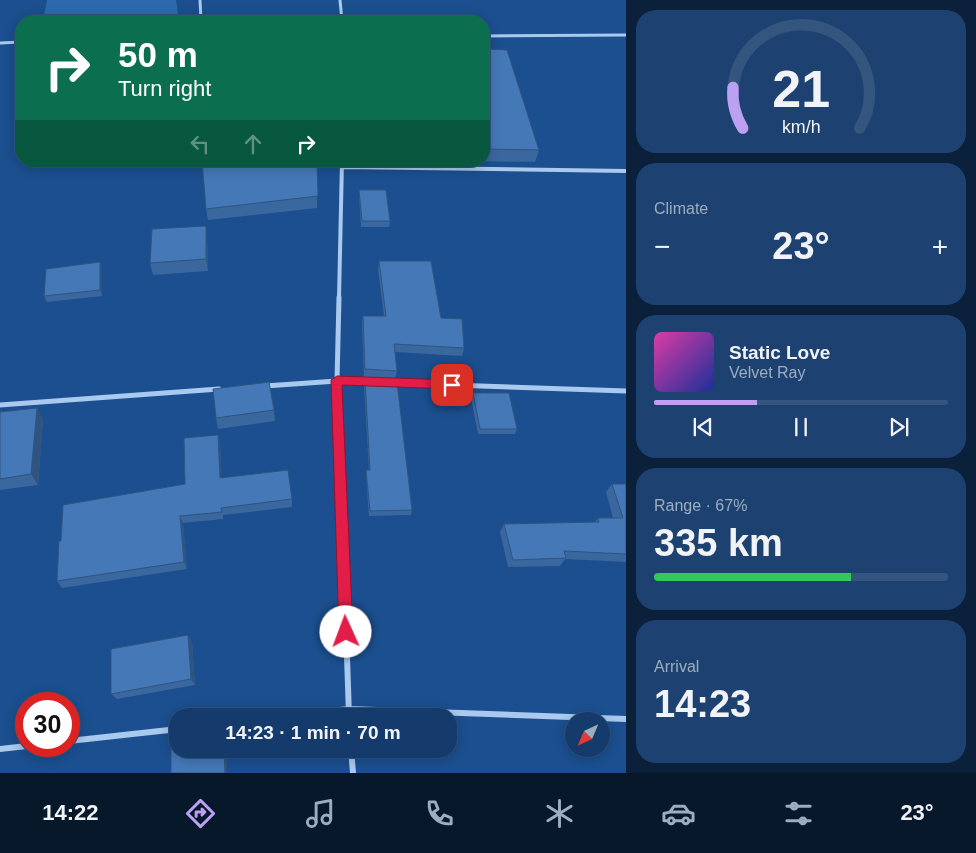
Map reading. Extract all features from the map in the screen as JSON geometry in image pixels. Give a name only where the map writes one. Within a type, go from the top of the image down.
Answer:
[{"type":"street","points":[[200,0],[201,15]]},
{"type":"street","points":[[340,0],[341,15]]},
{"type":"street","points":[[490,36],[626,35]]},
{"type":"street","points":[[0,43],[15,42]]},
{"type":"street","points":[[342,167],[337,380],[349,708]]},
{"type":"street","points":[[464,167],[626,171]]},
{"type":"street","points":[[257,386],[337,380],[376,382]]},
{"type":"street","points":[[386,382],[626,392]]},
{"type":"street","points":[[0,405],[228,388]]},
{"type":"street","points":[[457,715],[626,719]]},
{"type":"street","points":[[80,740],[169,730]]},
{"type":"street","points":[[0,749],[15,747]]},
{"type":"street","points":[[352,758],[353,773]]},
{"type":"shaded area","points":[[47,0],[176,0],[178,15],[44,15]]},
{"type":"building","points":[[490,49],[507,50],[539,150],[490,149]]},
{"type":"building","points":[[202,167],[317,167],[318,196],[206,209]]},
{"type":"building","points":[[359,190],[386,190],[390,221],[362,221]]},
{"type":"building","points":[[206,226],[206,259],[150,263],[152,229]]},
{"type":"building","points":[[379,261],[431,261],[441,318],[462,319],[464,348],[394,344],[397,371],[365,369],[363,316],[386,316]]},
{"type":"building","points":[[100,262],[100,290],[44,296],[46,269]]},
{"type":"building","points":[[365,380],[397,382],[412,510],[370,511],[366,470],[370,470]]},
{"type":"building","points":[[269,382],[274,410],[216,418],[213,389]]},
{"type":"building","points":[[473,393],[509,393],[517,429],[480,429]]},
{"type":"building","points":[[37,408],[31,474],[0,479],[0,412]]},
{"type":"building","points":[[218,435],[220,478],[288,470],[292,499],[221,508],[222,512],[180,516],[184,562],[57,581],[63,505],[185,484],[184,438]]},
{"type":"building","points":[[612,484],[626,484],[626,554],[564,551],[566,558],[513,560],[504,524],[599,522],[598,518],[623,518]]},
{"type":"building","points":[[188,635],[191,679],[111,694],[111,649]]},
{"type":"building","points":[[171,758],[224,758],[225,773],[171,773]]},
{"type":"route","points":[[346,632],[337,380],[452,385]]}]
